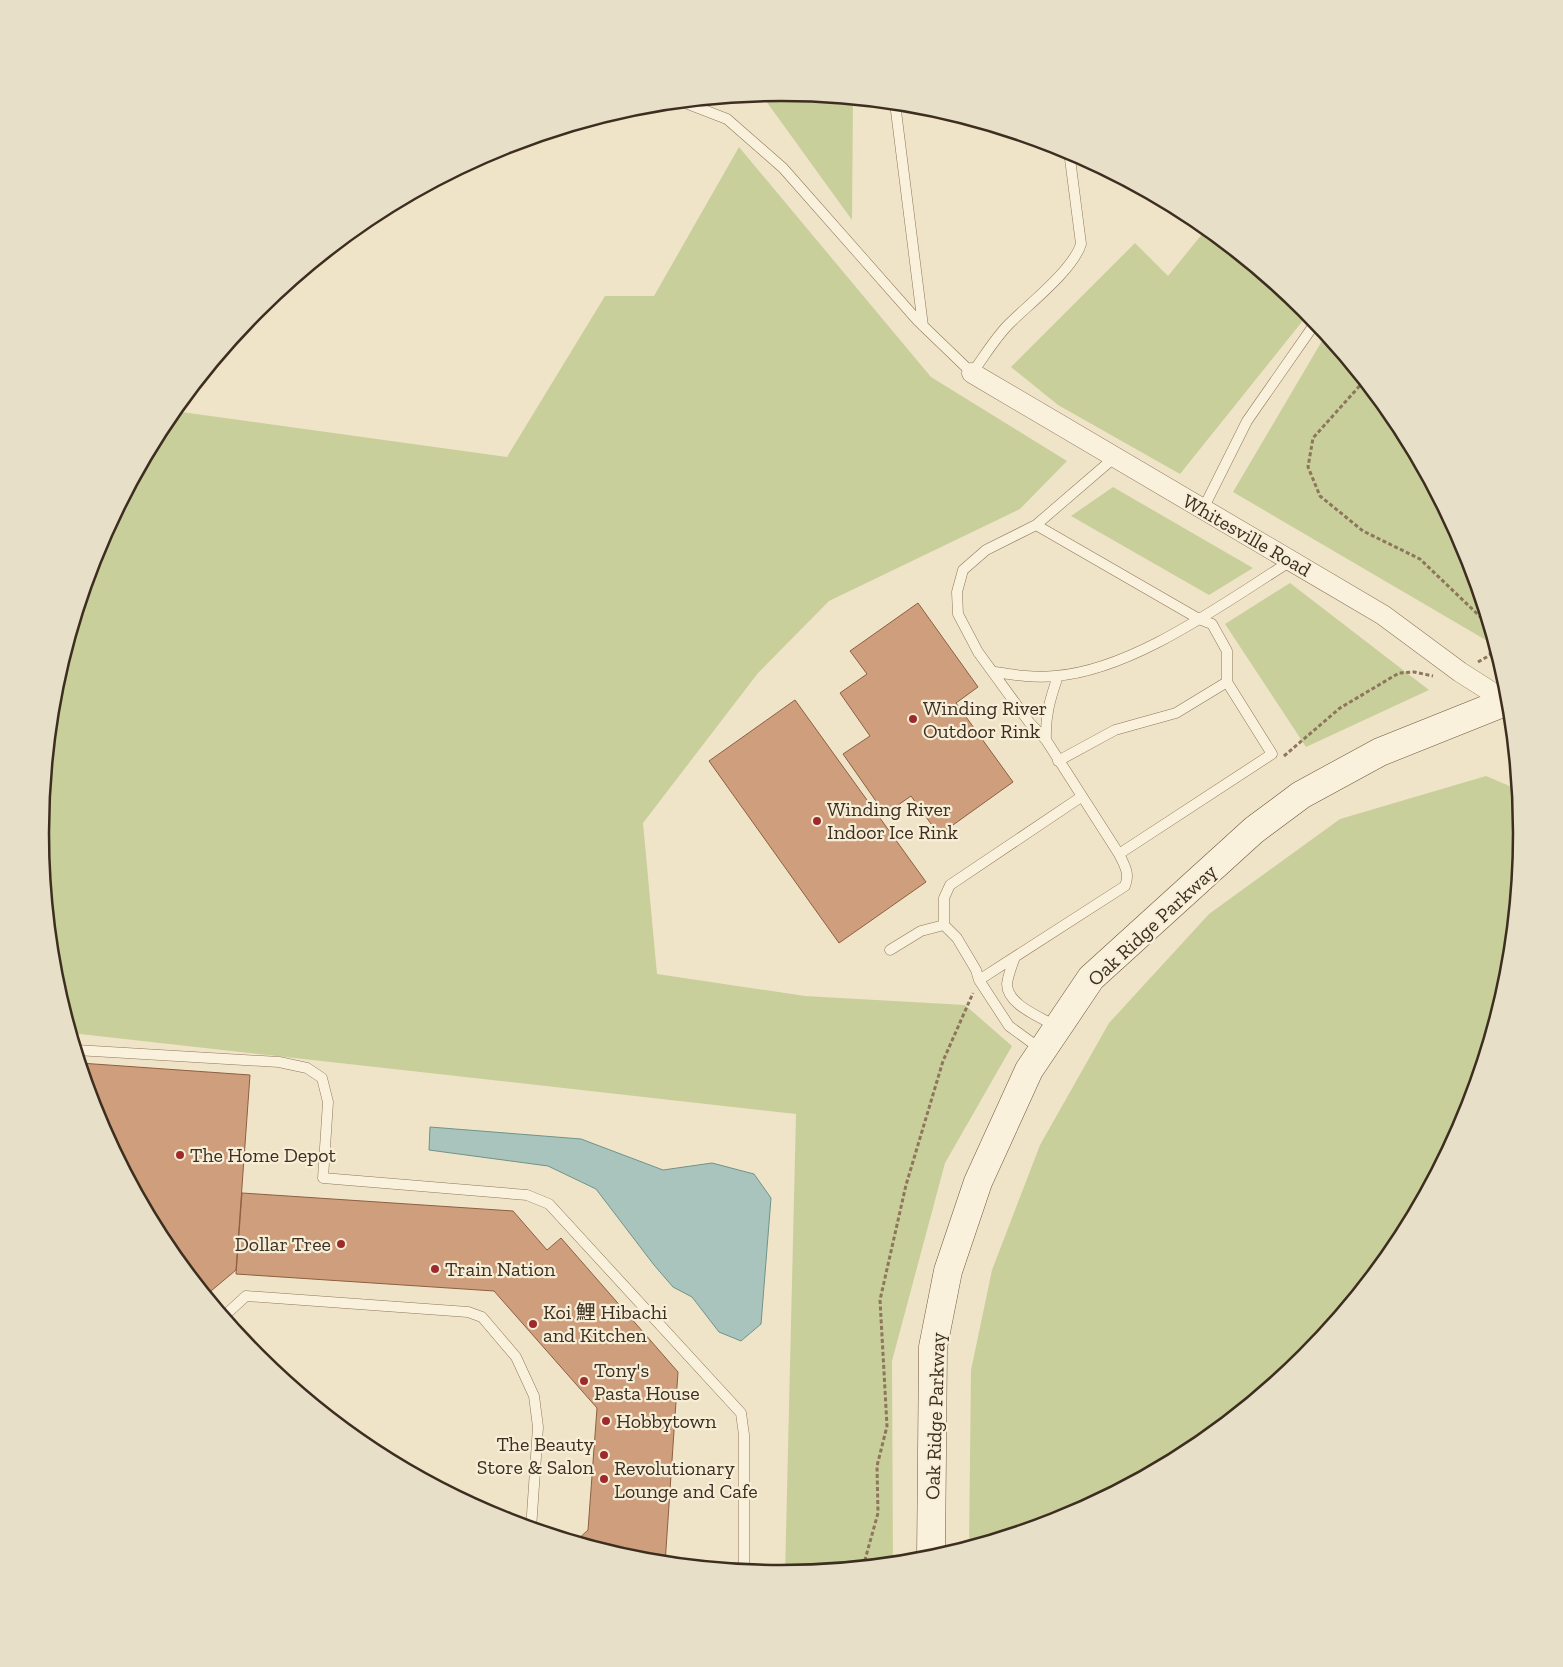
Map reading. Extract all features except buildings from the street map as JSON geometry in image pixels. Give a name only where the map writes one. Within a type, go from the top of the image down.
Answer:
[{"type":"street","name":"Whitesville Road","points":[[972,373],[1383,615],[1460,672],[1501,700]]},
{"type":"street","name":"Oak Ridge Parkway","points":[[931,1550],[933,1347],[948,1271],[978,1182],[1029,1070],[1042,1050],[1091,978],[1254,830],[1301,795],[1380,752],[1503,706]]},
{"type":"lane","points":[[694,106],[727,119],[783,168],[923,326],[972,373],[1008,326],[1040,296],[1078,254],[1081,244],[1070,161]]},
{"type":"lane","points":[[896,110],[923,326]]},
{"type":"lane","points":[[1203,509],[1247,421],[1312,328]]},
{"type":"lane","points":[[979,980],[1125,886],[1128,879],[1127,869],[1119,854],[1046,740],[1029,722],[978,652],[958,614],[957,592],[963,570],[986,550],[1036,525],[1115,458]]},
{"type":"lane","points":[[1036,525],[1199,619],[1212,624],[1227,651],[1227,682],[1272,754],[1119,854]]},
{"type":"lane","points":[[994,672],[1026,677],[1058,676],[1115,662],[1177,633],[1291,561]]},
{"type":"lane","points":[[1046,740],[1046,712],[1058,676]]},
{"type":"lane","points":[[1058,761],[1115,730],[1176,712],[1227,682]]},
{"type":"lane","points":[[1042,1050],[1009,1026],[979,980],[976,970],[957,938],[944,925],[944,898],[950,885],[1081,797]]},
{"type":"lane","points":[[890,950],[921,931],[944,925]]},
{"type":"lane","points":[[1015,957],[1007,981],[1012,999],[1058,1027]]},
{"type":"lane","points":[[82,1050],[279,1062],[308,1068],[322,1078],[328,1102],[323,1178],[526,1195],[549,1204],[740,1413],[744,1435],[744,1565]]},
{"type":"lane","points":[[228,1313],[246,1296],[468,1312],[482,1316],[516,1356],[534,1396],[538,1427],[532,1522]]},
{"type":"path","points":[[1360,384],[1312,438],[1308,467],[1320,496],[1364,531],[1420,559],[1481,617]]},
{"type":"path","points":[[1277,761],[1340,708],[1399,673],[1414,672],[1438,677],[1460,672],[1490,655],[1490,650]]},
{"type":"path","points":[[865,1561],[878,1513],[877,1466],[887,1426],[880,1300],[906,1185],[943,1062],[979,980]]},
{"type":"green space","points":[[766,101],[829,102],[853,104],[852,220]]},
{"type":"green space","points":[[739,147],[931,377],[1067,461],[1020,509],[829,601],[758,673],[643,823],[657,974],[805,996],[965,1005],[1012,1046],[945,1163],[892,1361],[893,1557],[829,1565],[785,1566],[796,1114],[77,1034],[63,976],[55,929],[50,881],[49,834],[50,786],[55,738],[63,691],[74,644],[88,598],[105,553],[124,509],[147,467],[182,412],[507,457],[605,296],[654,296]]},
{"type":"green space","points":[[1202,234],[1265,283],[1304,319],[1180,474],[1058,405],[1011,367],[1135,243],[1168,276]]},
{"type":"green space","points":[[1323,340],[1363,387],[1391,426],[1416,467],[1439,509],[1458,553],[1475,598],[1488,641],[1233,492]]},
{"type":"green space","points":[[1113,487],[1253,568],[1209,595],[1071,516]]},
{"type":"green space","points":[[1290,583],[1429,690],[1306,747],[1225,624]]},
{"type":"green space","points":[[1486,776],[1513,787],[1513,881],[1508,929],[1500,976],[1489,1023],[1475,1069],[1439,1158],[1391,1241],[1363,1280],[1300,1352],[1228,1415],[1189,1443],[1106,1491],[1017,1527],[969,1541],[971,1370],[992,1270],[1040,1145],[1109,1023],[1209,914],[1340,819]]},
{"type":"water","points":[[430,1127],[581,1139],[663,1170],[712,1163],[754,1174],[771,1198],[761,1324],[741,1341],[719,1332],[692,1297],[673,1287],[654,1265],[596,1189],[548,1166],[429,1150]]},
{"type":"place","name":"Winding River Outdoor Rink","points":[[913,719]]},
{"type":"place","name":"Winding River Indoor Ice Rink","points":[[817,821]]},
{"type":"place","name":"The Home Depot","points":[[180,1155]]},
{"type":"place","name":"Dollar Tree","points":[[341,1244]]},
{"type":"place","name":"Train Nation","points":[[435,1269]]},
{"type":"place","name":"Koi 鯉 Hibachi and Kitchen","points":[[533,1324]]},
{"type":"place","name":"Tony's Pasta House","points":[[584,1381]]},
{"type":"place","name":"Hobbytown","points":[[606,1421]]},
{"type":"place","name":"The Beauty Store & Salon","points":[[604,1455]]},
{"type":"place","name":"Revolutionary Lounge and Cafe","points":[[604,1479]]}]
